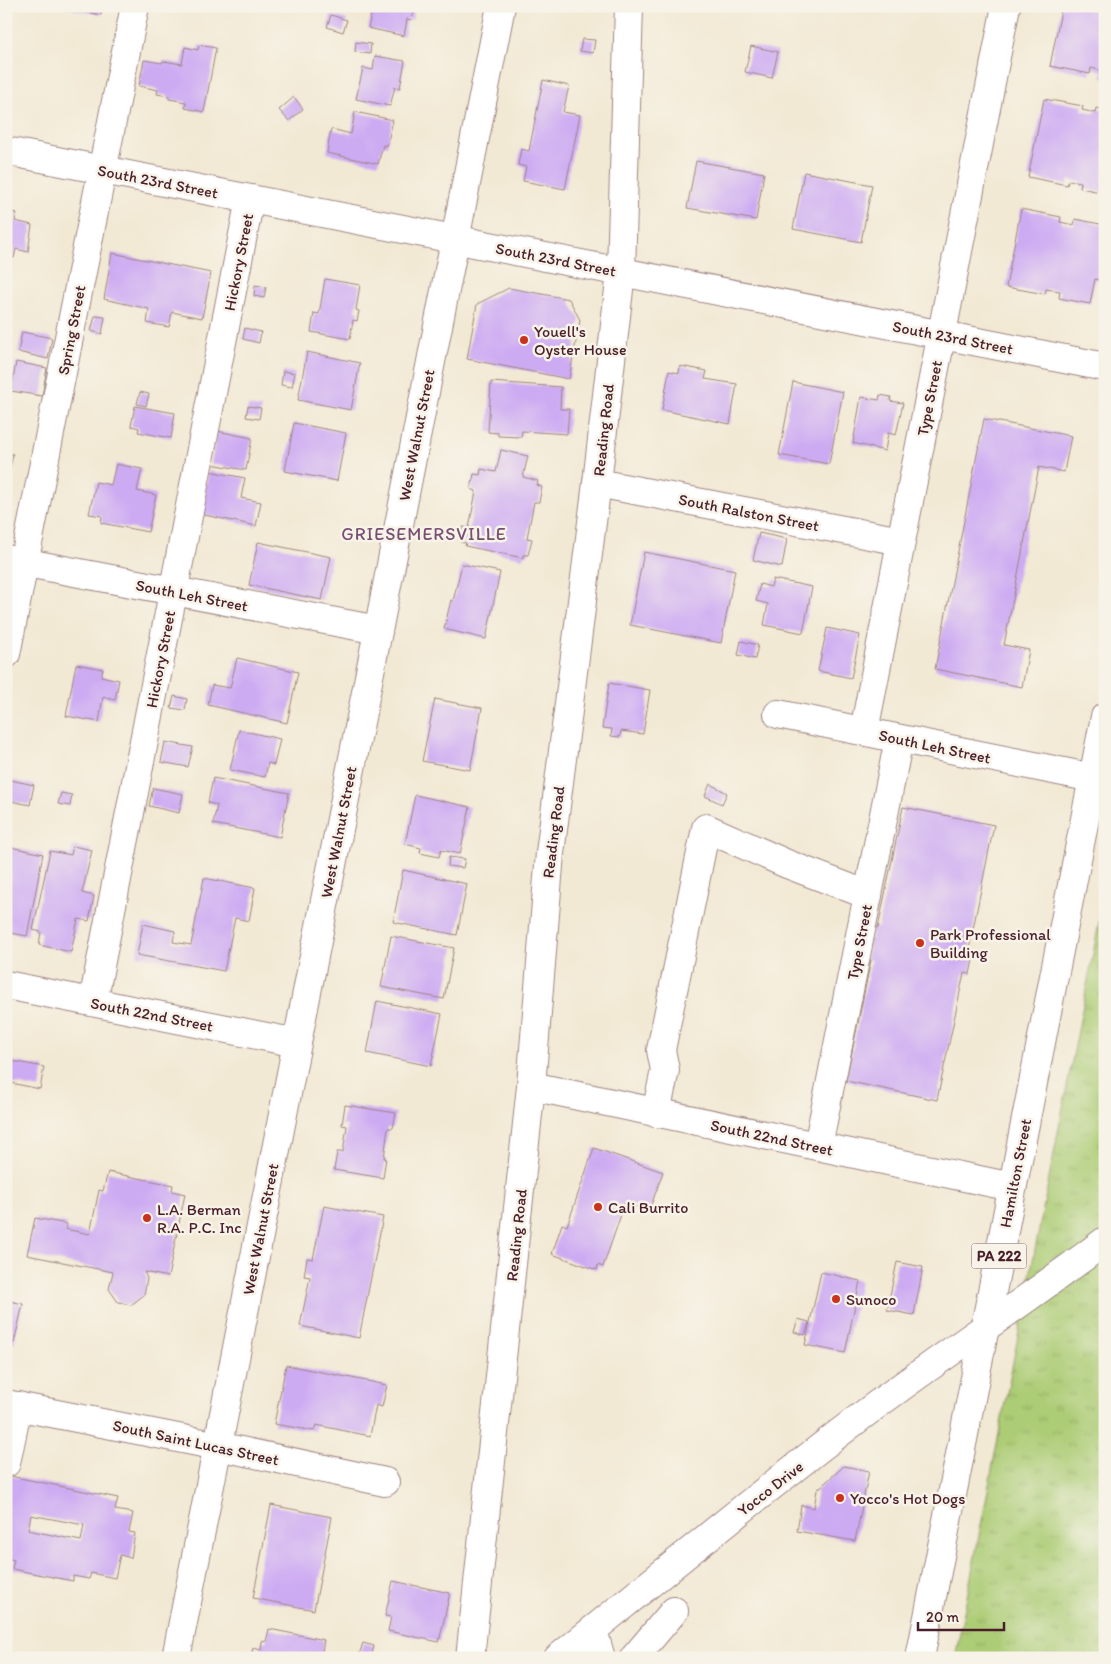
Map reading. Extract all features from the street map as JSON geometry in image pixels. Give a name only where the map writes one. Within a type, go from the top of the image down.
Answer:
[{"type":"street","name":"Spring Street","points":[[6,654],[15,561],[103,170],[136,6]]},
{"type":"street","name":"West Walnut Street","points":[[176,1658],[501,6]]},
{"type":"street","name":"Reading Road","points":[[470,1658],[531,1086],[550,853],[597,482],[621,272],[630,6]]},
{"type":"street","name":"Type Street","points":[[864,731],[1006,6]]},
{"type":"street","name":"South 23rd Street","points":[[6,151],[1105,367]]},
{"type":"street","name":"Hickory Street","points":[[93,1002],[250,199]]},
{"type":"street","name":"South Ralston Street","points":[[597,482],[901,541]]},
{"type":"street","name":"South Leh Street","points":[[15,561],[378,630]]},
{"type":"street","name":"South Leh Street","points":[[778,714],[1093,778]]},
{"type":"street","name":"Hamilton Street","points":[[920,1658],[1105,717]]},
{"type":"street","name":"Type Street","points":[[818,1146],[899,739]]},
{"type":"street","points":[[656,1113],[665,1070],[662,1050],[706,828],[806,871],[868,895]]},
{"type":"street","name":"South 22nd Street","points":[[6,985],[297,1043]]},
{"type":"street","name":"South 22nd Street","points":[[531,1086],[1012,1187]]},
{"type":"street","name":"Yocco Drive","points":[[558,1658],[858,1419],[986,1325],[1050,1283],[1105,1242]]},
{"type":"street","points":[[6,1463],[12,1405]]},
{"type":"street","name":"South Saint Lucas Street","points":[[12,1405],[385,1482]]},
{"type":"street","points":[[634,1658],[674,1612]]},
{"type":"street","points":[[593,1630],[601,1658]]},
{"type":"green space","points":[[1105,893],[1105,1658],[955,1658]]},
{"type":"building","points":[[58,6],[102,6],[101,15]]},
{"type":"building","points":[[373,6],[415,6],[412,20],[407,19],[404,36],[368,28]]},
{"type":"building","points":[[1062,6],[1105,6],[1105,78],[1102,77],[1103,71],[1091,68],[1090,74],[1050,66]]},
{"type":"building","points":[[331,15],[347,20],[343,32],[327,27]]},
{"type":"building","points":[[582,39],[595,40],[593,53],[580,51]]},
{"type":"building","points":[[356,42],[371,44],[370,54],[355,52]]},
{"type":"building","points":[[199,45],[216,48],[204,112],[185,108],[186,102],[169,99],[169,96],[157,94],[158,90],[139,86],[144,60],[182,64],[185,47],[198,50]]},
{"type":"building","points":[[751,46],[778,52],[772,78],[745,72]]},
{"type":"building","points":[[375,56],[405,61],[400,88],[395,87],[390,106],[356,99],[363,68],[373,70]]},
{"type":"building","points":[[543,80],[569,86],[563,112],[580,115],[565,189],[523,181],[526,167],[518,165],[521,149],[529,151]]},
{"type":"building","points":[[294,97],[303,109],[289,121],[279,110]]},
{"type":"building","points":[[1044,99],[1083,106],[1082,110],[1095,113],[1096,108],[1105,110],[1105,193],[1080,188],[1081,182],[1069,180],[1067,185],[1028,177]]},
{"type":"building","points":[[355,112],[393,120],[387,146],[383,145],[378,164],[327,153],[331,129],[351,134]]},
{"type":"building","points":[[696,161],[764,173],[756,220],[687,208]]},
{"type":"building","points":[[804,172],[872,185],[861,242],[793,229]]},
{"type":"building","points":[[1021,209],[1061,217],[1060,222],[1074,225],[1075,219],[1105,225],[1100,250],[1105,251],[1105,253],[1099,280],[1095,279],[1090,304],[1059,298],[1060,291],[1046,289],[1045,294],[1006,287]]},
{"type":"building","points":[[6,211],[17,213],[15,221],[32,225],[28,252],[16,249],[14,258],[6,257]]},
{"type":"building","points":[[112,253],[211,273],[202,318],[172,312],[169,327],[147,323],[149,309],[104,299]]},
{"type":"building","points":[[325,279],[360,285],[356,310],[359,311],[357,321],[353,320],[350,339],[311,332],[314,313],[319,314]]},
{"type":"building","points":[[255,285],[266,287],[264,298],[254,296]]},
{"type":"building","name":"Youell's Oyster House","points":[[509,288],[569,299],[580,320],[569,379],[467,359],[477,304]]},
{"type":"building","points":[[95,316],[105,317],[102,334],[91,331]]},
{"type":"building","points":[[245,328],[261,332],[259,343],[243,339]]},
{"type":"building","points":[[22,332],[52,338],[48,359],[18,352]]},
{"type":"building","points":[[307,352],[360,363],[351,410],[298,400]]},
{"type":"building","points":[[16,362],[47,368],[42,396],[11,391]]},
{"type":"building","points":[[680,366],[707,371],[705,379],[737,384],[730,424],[662,410],[669,371],[679,373]]},
{"type":"building","points":[[283,371],[295,373],[292,387],[281,385]]},
{"type":"building","points":[[491,382],[561,387],[560,409],[569,409],[567,434],[522,431],[521,437],[498,436],[498,433],[488,432]]},
{"type":"building","points":[[793,382],[843,392],[829,464],[779,455]]},
{"type":"building","points":[[140,392],[149,394],[146,406],[137,404]]},
{"type":"building","points":[[880,395],[891,397],[890,401],[903,403],[896,435],[888,433],[885,451],[853,443],[861,397],[879,400]]},
{"type":"building","points":[[135,406],[175,413],[171,438],[138,432],[139,428],[131,426]]},
{"type":"building","points":[[248,406],[261,408],[259,419],[246,417]]},
{"type":"building","points":[[984,419],[1071,436],[1064,472],[1039,467],[1004,645],[1029,650],[1022,687],[935,669]]},
{"type":"building","points":[[294,423],[346,433],[337,481],[285,471]]},
{"type":"building","points":[[217,431],[252,438],[246,470],[211,464]]},
{"type":"building","points":[[501,450],[528,456],[523,477],[538,481],[537,485],[542,487],[539,502],[534,502],[527,538],[532,539],[528,555],[523,555],[523,558],[465,546],[466,543],[460,542],[463,527],[469,528],[476,491],[471,489],[474,474],[480,475],[481,469],[496,472]]},
{"type":"building","points":[[6,453],[13,454],[9,473],[6,473]]},
{"type":"building","points":[[116,464],[142,469],[137,491],[156,495],[148,532],[101,523],[102,516],[89,514],[96,482],[111,485]]},
{"type":"building","points":[[209,471],[245,478],[241,498],[261,502],[256,526],[200,514]]},
{"type":"building","points":[[759,533],[787,539],[782,567],[753,560]]},
{"type":"building","points":[[258,542],[331,557],[322,600],[249,585]]},
{"type":"building","points":[[644,552],[735,570],[721,643],[630,625]]},
{"type":"building","points":[[462,564],[500,572],[486,639],[444,629]]},
{"type":"building","points":[[773,579],[812,587],[803,633],[764,625],[768,604],[756,601],[760,584],[771,587]]},
{"type":"building","points":[[827,628],[860,635],[851,678],[818,671]]},
{"type":"building","points":[[741,641],[758,645],[755,659],[738,655]]},
{"type":"building","points":[[237,658],[298,672],[287,723],[208,705],[212,685],[230,688]]},
{"type":"building","points":[[76,664],[103,669],[101,676],[119,680],[115,700],[103,697],[99,722],[66,716]]},
{"type":"building","points":[[609,683],[650,690],[643,734],[621,731],[620,737],[611,736],[612,729],[602,728]]},
{"type":"building","points":[[174,696],[187,699],[185,710],[171,708]]},
{"type":"building","points":[[435,699],[482,708],[470,770],[422,761]]},
{"type":"building","points":[[239,730],[280,739],[274,765],[268,763],[265,777],[230,770]]},
{"type":"building","points":[[165,742],[193,747],[188,767],[161,762]]},
{"type":"building","points":[[213,778],[289,793],[280,837],[213,824],[217,805],[208,803]]},
{"type":"building","points":[[6,779],[34,785],[30,805],[6,800]]},
{"type":"building","points":[[710,784],[727,793],[722,804],[705,796]]},
{"type":"building","points":[[153,788],[183,794],[179,813],[149,806]]},
{"type":"building","points":[[61,793],[72,795],[70,806],[58,804]]},
{"type":"building","points":[[415,795],[470,807],[460,854],[441,850],[439,857],[420,853],[421,848],[405,844]]},
{"type":"building","name":"Park Professional Building","points":[[903,807],[994,825],[968,954],[974,955],[970,974],[964,973],[937,1100],[846,1081],[871,960],[866,959],[873,927],[878,928]]},
{"type":"building","points":[[6,846],[43,854],[27,936],[6,932]]},
{"type":"building","points":[[73,846],[92,850],[82,893],[94,896],[89,921],[78,919],[71,952],[39,945],[41,932],[33,930],[50,851],[71,855]]},
{"type":"building","points":[[449,857],[465,859],[463,868],[448,866]]},
{"type":"building","points":[[403,870],[467,884],[457,935],[393,922]]},
{"type":"building","points":[[204,878],[255,888],[249,921],[235,918],[224,971],[137,955],[143,924],[175,931],[173,942],[191,945]]},
{"type":"building","points":[[391,936],[454,948],[444,999],[381,987]]},
{"type":"building","points":[[377,1001],[442,1014],[431,1066],[367,1053]]},
{"type":"building","points":[[6,1060],[44,1067],[40,1089],[6,1082]]},
{"type":"building","points":[[345,1105],[396,1113],[393,1128],[388,1128],[383,1178],[334,1170],[337,1152],[343,1152],[347,1126],[342,1125]]},
{"type":"building","name":"Cali Burrito","points":[[594,1148],[663,1172],[649,1211],[625,1203],[603,1267],[598,1265],[597,1270],[552,1254],[562,1224],[567,1226]]},
{"type":"building","points":[[108,1172],[173,1185],[172,1191],[185,1194],[168,1277],[144,1272],[147,1278],[144,1295],[131,1305],[118,1302],[109,1289],[113,1272],[27,1255],[35,1218],[67,1224],[65,1229],[90,1234],[99,1190],[103,1191]]},
{"type":"building","points":[[324,1206],[383,1217],[359,1338],[300,1326],[310,1277],[304,1276],[307,1258],[313,1259]]},
{"type":"building","points":[[897,1262],[923,1267],[914,1315],[887,1310]]},
{"type":"building","name":"Sunoco","points":[[821,1272],[860,1281],[845,1353],[805,1345]]},
{"type":"building","points":[[6,1300],[23,1304],[14,1343],[6,1342]]},
{"type":"building","points":[[798,1319],[809,1322],[805,1335],[794,1332]]},
{"type":"building","points":[[286,1365],[387,1385],[382,1407],[376,1405],[370,1436],[316,1425],[314,1431],[274,1424]]},
{"type":"building","name":"Yocco's Hot Dogs","points":[[844,1466],[869,1471],[855,1541],[797,1531],[801,1505],[814,1508],[817,1490]]},
{"type":"building","points":[[10,1476],[118,1498],[115,1510],[133,1513],[129,1532],[135,1533],[131,1558],[120,1555],[115,1578],[91,1573],[89,1579],[73,1576],[73,1581],[12,1569],[14,1560],[6,1558],[6,1497]],"holes":[[[31,1515],[84,1525],[81,1541],[28,1530]]]},
{"type":"building","points":[[271,1505],[332,1517],[314,1610],[253,1598]]},
{"type":"building","points":[[393,1581],[450,1593],[439,1642],[388,1631],[391,1617],[385,1616]]},
{"type":"building","points":[[269,1629],[324,1640],[321,1658],[251,1658],[253,1648],[261,1650],[262,1641],[266,1642]]},
{"type":"building","points":[[363,1643],[374,1646],[371,1658],[359,1655]]},
{"type":"place","name":"Youell's Oyster House","points":[[524,340]]},
{"type":"place","name":"Park Professional Building","points":[[920,943]]},
{"type":"place","name":"Cali Burrito","points":[[598,1207]]},
{"type":"place","name":"L.A. Berman R.A. P.C. Inc","points":[[147,1218]]},
{"type":"place","name":"Sunoco","points":[[836,1299]]},
{"type":"place","name":"Yocco's Hot Dogs","points":[[840,1498]]},
{"type":"district","name":"GRIESEMERSVILLE","points":[[424,534]]}]
